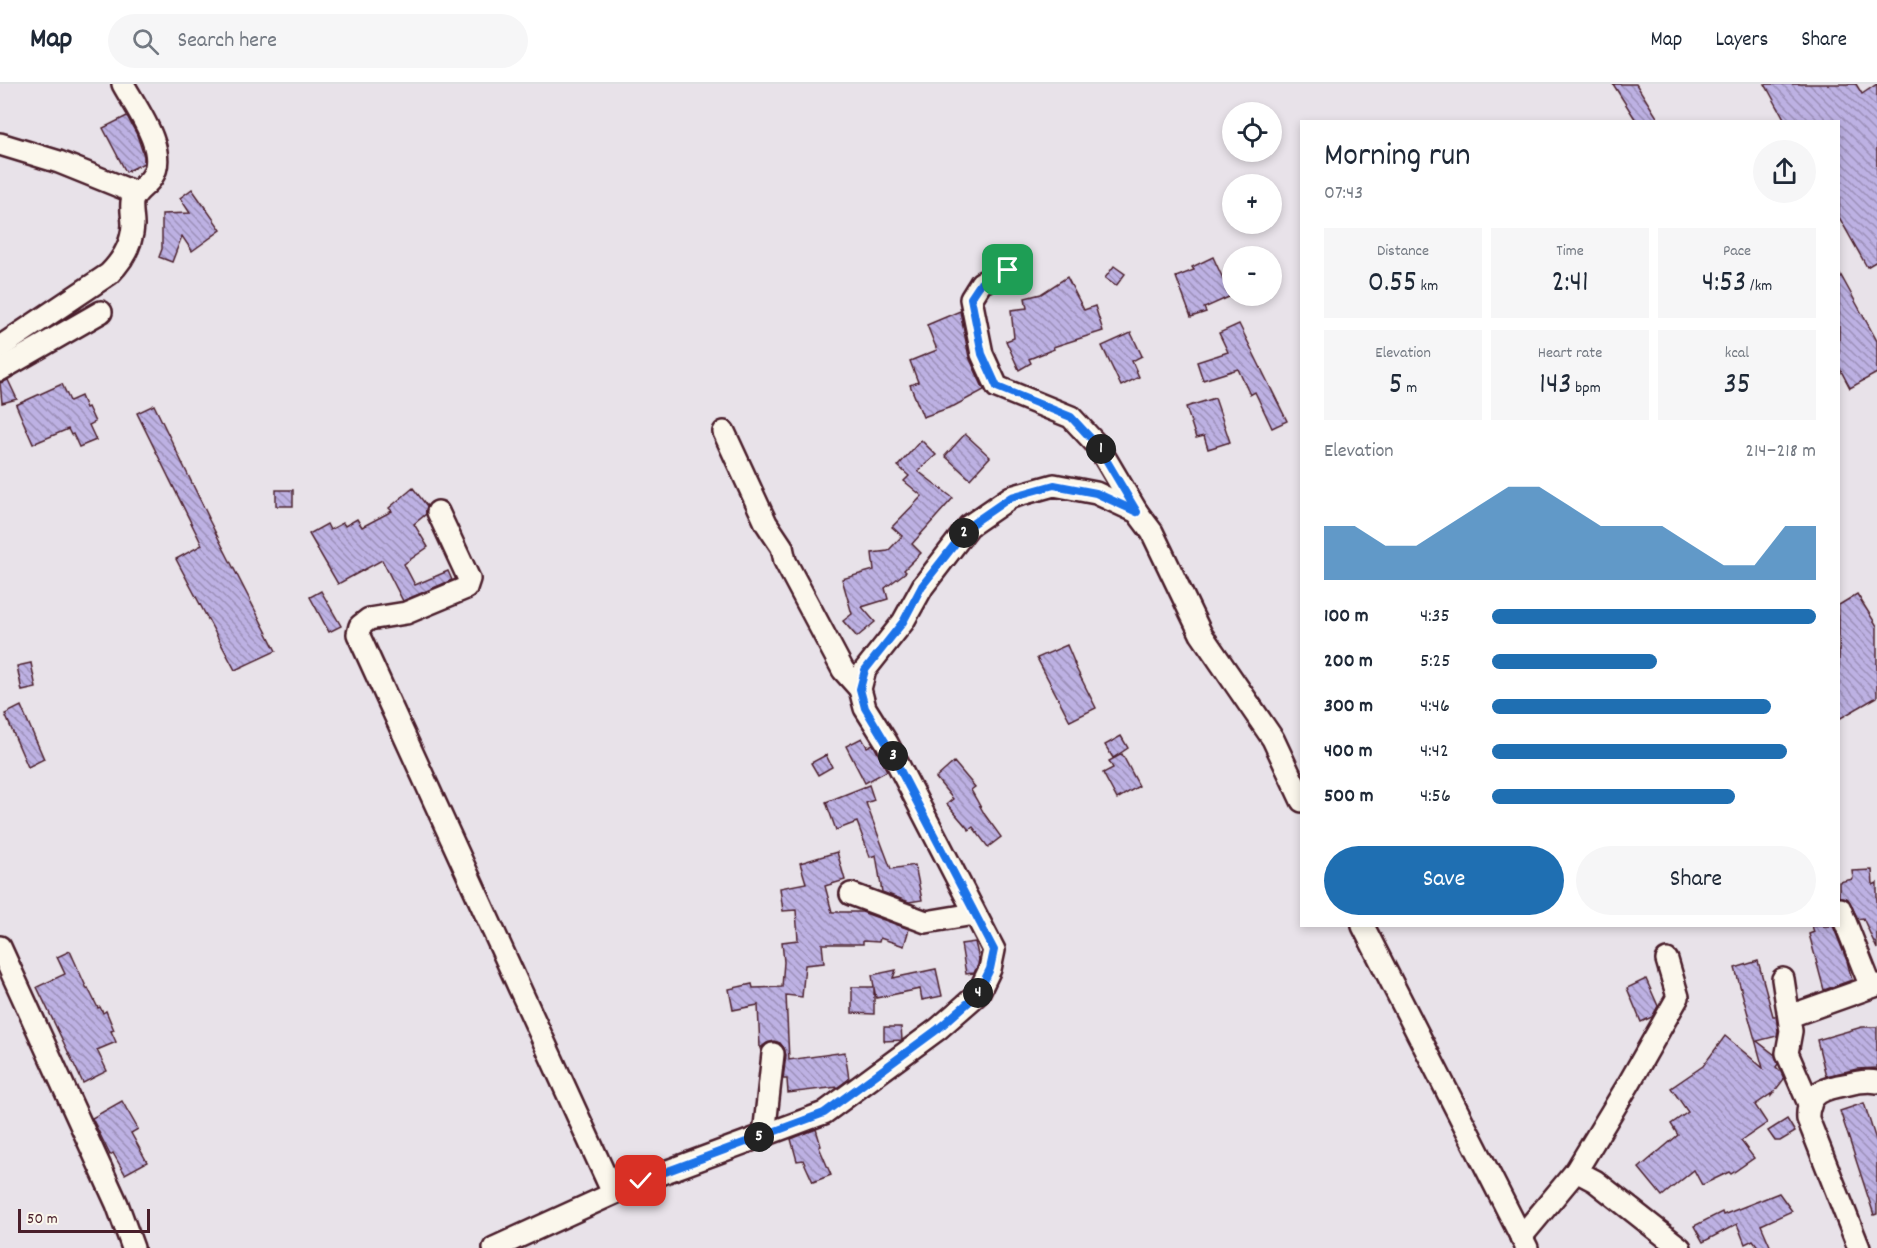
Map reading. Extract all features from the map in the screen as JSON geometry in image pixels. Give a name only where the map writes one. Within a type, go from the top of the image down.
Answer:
[{"type":"street","points":[[0,347],[117,266],[129,246],[133,224],[132,205],[136,193],[152,177],[158,160],[157,150],[123,84]]},
{"type":"street","points":[[0,144],[59,162],[136,193]]},
{"type":"street","points":[[1008,270],[981,283],[971,298],[982,354],[997,387],[1071,417],[1098,446],[1137,512],[1152,532],[1201,634],[1273,739],[1300,797]]},
{"type":"street","points":[[0,370],[101,312]]},
{"type":"street","points":[[494,1248],[641,1181],[824,1113],[938,1029],[978,994],[990,969],[994,950],[886,743],[865,708],[860,689],[843,670],[785,561],[782,547],[766,523],[724,432]]},
{"type":"street","points":[[860,689],[865,670],[903,622],[922,586],[969,526],[1011,497],[1054,485],[1096,493],[1137,512]]},
{"type":"street","points":[[438,512],[469,579],[466,588],[406,613],[369,620],[360,626],[358,634],[613,1193]]},
{"type":"street","points":[[851,894],[926,922],[974,914]]},
{"type":"street","points":[[1790,1016],[1874,986],[1840,909]]},
{"type":"street","points":[[1364,927],[1524,1243],[1576,1171],[1628,1086],[1678,997],[1667,960]]},
{"type":"street","points":[[0,947],[117,1204],[133,1248]]},
{"type":"street","points":[[1783,979],[1791,1031],[1787,1053],[1810,1106]]},
{"type":"street","points":[[764,1135],[773,1054]]},
{"type":"street","points":[[1855,1246],[1808,1119],[1814,1098],[1824,1089],[1862,1082],[1877,1082]]},
{"type":"street","points":[[1576,1171],[1595,1181],[1680,1248]]},
{"type":"building","points":[[1613,84],[1636,84],[1659,120],[1636,120]]},
{"type":"building","points":[[1765,84],[1856,84],[1862,94],[1877,84],[1877,261],[1867,267],[1840,219],[1840,120],[1785,120]]},
{"type":"building","points":[[127,116],[137,135],[144,163],[126,172],[103,128]]},
{"type":"building","points":[[192,189],[221,230],[192,251],[182,236],[172,262],[159,257],[162,249],[162,214],[190,213],[180,198]]},
{"type":"building","points":[[1213,257],[1222,276],[1222,300],[1204,308],[1206,312],[1191,317],[1176,277],[1194,270],[1192,267]]},
{"type":"building","points":[[1114,266],[1125,274],[1116,286],[1105,278]]},
{"type":"building","points":[[1840,274],[1877,341],[1877,373],[1850,388],[1840,369]]},
{"type":"building","points":[[1067,277],[1084,310],[1095,306],[1103,331],[1053,347],[1054,349],[1029,359],[1031,363],[1019,370],[1006,341],[1014,338],[1011,310],[1027,308],[1025,298],[1041,294]]},
{"type":"building","points":[[960,311],[969,357],[984,390],[954,406],[923,417],[910,385],[918,382],[910,361],[937,350],[927,325]]},
{"type":"building","points":[[1239,324],[1287,421],[1272,428],[1255,392],[1250,395],[1238,369],[1203,380],[1197,362],[1228,352],[1219,333]]},
{"type":"building","points":[[1131,333],[1142,356],[1132,361],[1139,377],[1121,386],[1102,346]]},
{"type":"building","points":[[8,380],[17,399],[2,403],[0,383]]},
{"type":"building","points":[[62,384],[70,401],[81,396],[86,408],[88,407],[95,422],[89,425],[96,440],[79,447],[68,429],[33,444],[16,405]]},
{"type":"building","points":[[1215,398],[1230,442],[1208,449],[1204,436],[1196,438],[1186,407]]},
{"type":"building","points":[[154,405],[208,518],[276,651],[235,670],[176,559],[202,545],[137,413]]},
{"type":"building","points":[[965,434],[990,457],[970,479],[945,456]]},
{"type":"building","points":[[921,440],[936,455],[918,471],[953,498],[912,544],[921,553],[904,570],[906,572],[885,588],[888,599],[862,607],[875,622],[857,637],[843,621],[852,614],[842,579],[874,570],[872,553],[888,551],[902,536],[892,527],[922,496],[904,481],[909,476],[898,466]]},
{"type":"building","points":[[413,488],[427,506],[426,514],[414,524],[428,547],[404,564],[415,585],[448,571],[452,580],[403,601],[382,560],[338,584],[309,534],[327,524],[330,530],[343,523],[345,526],[357,519],[362,527],[392,511],[389,508]]},
{"type":"building","points":[[276,490],[293,490],[293,506],[276,506]]},
{"type":"building","points":[[321,591],[341,626],[329,632],[310,597]]},
{"type":"building","points":[[1857,594],[1877,626],[1877,697],[1840,718],[1840,604]]},
{"type":"building","points":[[1067,645],[1096,708],[1070,721],[1037,658]]},
{"type":"building","points":[[31,663],[36,688],[22,691],[17,666]]},
{"type":"building","points":[[21,706],[44,759],[28,767],[5,714]]},
{"type":"building","points":[[1121,736],[1128,748],[1113,758],[1105,745]]},
{"type":"building","points":[[862,738],[867,747],[873,744],[887,771],[865,783],[846,746]]},
{"type":"building","points":[[1122,754],[1139,786],[1117,799],[1103,773],[1113,768],[1109,761]]},
{"type":"building","points":[[826,755],[832,767],[818,775],[811,763]]},
{"type":"building","points":[[954,762],[975,787],[971,790],[1001,837],[988,847],[973,827],[969,830],[947,804],[953,799],[936,778]]},
{"type":"building","points":[[869,785],[874,800],[866,803],[891,869],[915,865],[922,900],[909,902],[882,892],[876,855],[870,857],[857,822],[836,830],[826,802]]},
{"type":"building","points":[[837,852],[845,880],[825,886],[832,912],[862,912],[909,929],[904,946],[880,938],[879,942],[863,941],[863,944],[822,944],[824,963],[805,965],[802,997],[786,995],[789,1060],[845,1052],[849,1079],[838,1087],[788,1093],[787,1079],[783,1079],[786,1055],[784,1048],[780,1043],[774,1041],[760,1048],[758,1005],[733,1010],[729,989],[752,984],[753,988],[782,987],[784,962],[782,942],[798,940],[796,910],[783,911],[780,888],[806,883],[800,863]]},
{"type":"building","points":[[1872,870],[1873,885],[1877,883],[1877,949],[1863,918],[1858,919],[1848,899],[1840,897],[1840,882],[1853,879],[1852,871]]},
{"type":"building","points":[[1812,927],[1833,927],[1852,980],[1824,990],[1809,934],[1814,932]]},
{"type":"building","points":[[975,942],[978,965],[974,973],[966,974],[961,944]]},
{"type":"building","points":[[70,951],[98,1008],[100,1007],[103,1013],[106,1011],[116,1042],[97,1050],[107,1071],[83,1083],[37,987],[65,974],[57,957]]},
{"type":"building","points":[[1758,961],[1773,1016],[1776,1016],[1778,1031],[1777,1036],[1757,1041],[1775,1055],[1778,1064],[1776,1067],[1784,1079],[1771,1096],[1771,1094],[1755,1105],[1767,1123],[1741,1141],[1754,1158],[1731,1174],[1729,1172],[1702,1185],[1694,1170],[1662,1196],[1639,1168],[1678,1135],[1671,1124],[1688,1112],[1671,1088],[1703,1066],[1725,1036],[1763,1068],[1735,968]]},
{"type":"building","points":[[936,969],[942,996],[922,1000],[920,989],[876,998],[874,988],[874,1014],[852,1013],[852,987],[874,987],[872,975],[896,970],[893,978]]},
{"type":"building","points":[[1646,979],[1658,1006],[1652,1017],[1641,1022],[1627,988]]},
{"type":"building","points":[[884,1027],[901,1027],[902,1040],[884,1041]]},
{"type":"building","points":[[1862,1027],[1877,1027],[1877,1068],[1857,1069],[1826,1076],[1817,1040]]},
{"type":"building","points":[[122,1101],[138,1129],[131,1133],[147,1162],[125,1174],[113,1153],[110,1155],[92,1118]]},
{"type":"building","points":[[1864,1103],[1877,1143],[1877,1214],[1874,1215],[1840,1111]]},
{"type":"building","points":[[1787,1119],[1795,1132],[1780,1141],[1775,1141],[1768,1131]]},
{"type":"building","points":[[816,1129],[821,1146],[819,1147],[831,1175],[813,1182],[803,1160],[797,1161],[791,1139]]},
{"type":"building","points":[[1779,1193],[1792,1211],[1761,1225],[1771,1248],[1759,1248],[1753,1240],[1745,1244],[1737,1224],[1703,1242],[1694,1226],[1722,1212],[1723,1215]]},
{"type":"route","points":[[641,1181],[824,1113],[938,1029],[978,994],[990,969],[994,950],[886,743],[865,708],[860,689],[865,670],[903,622],[922,586],[969,526],[1011,497],[1054,485],[1096,493],[1137,512],[1098,446],[1071,417],[997,387],[982,354],[971,298],[981,283],[1008,270]]}]
